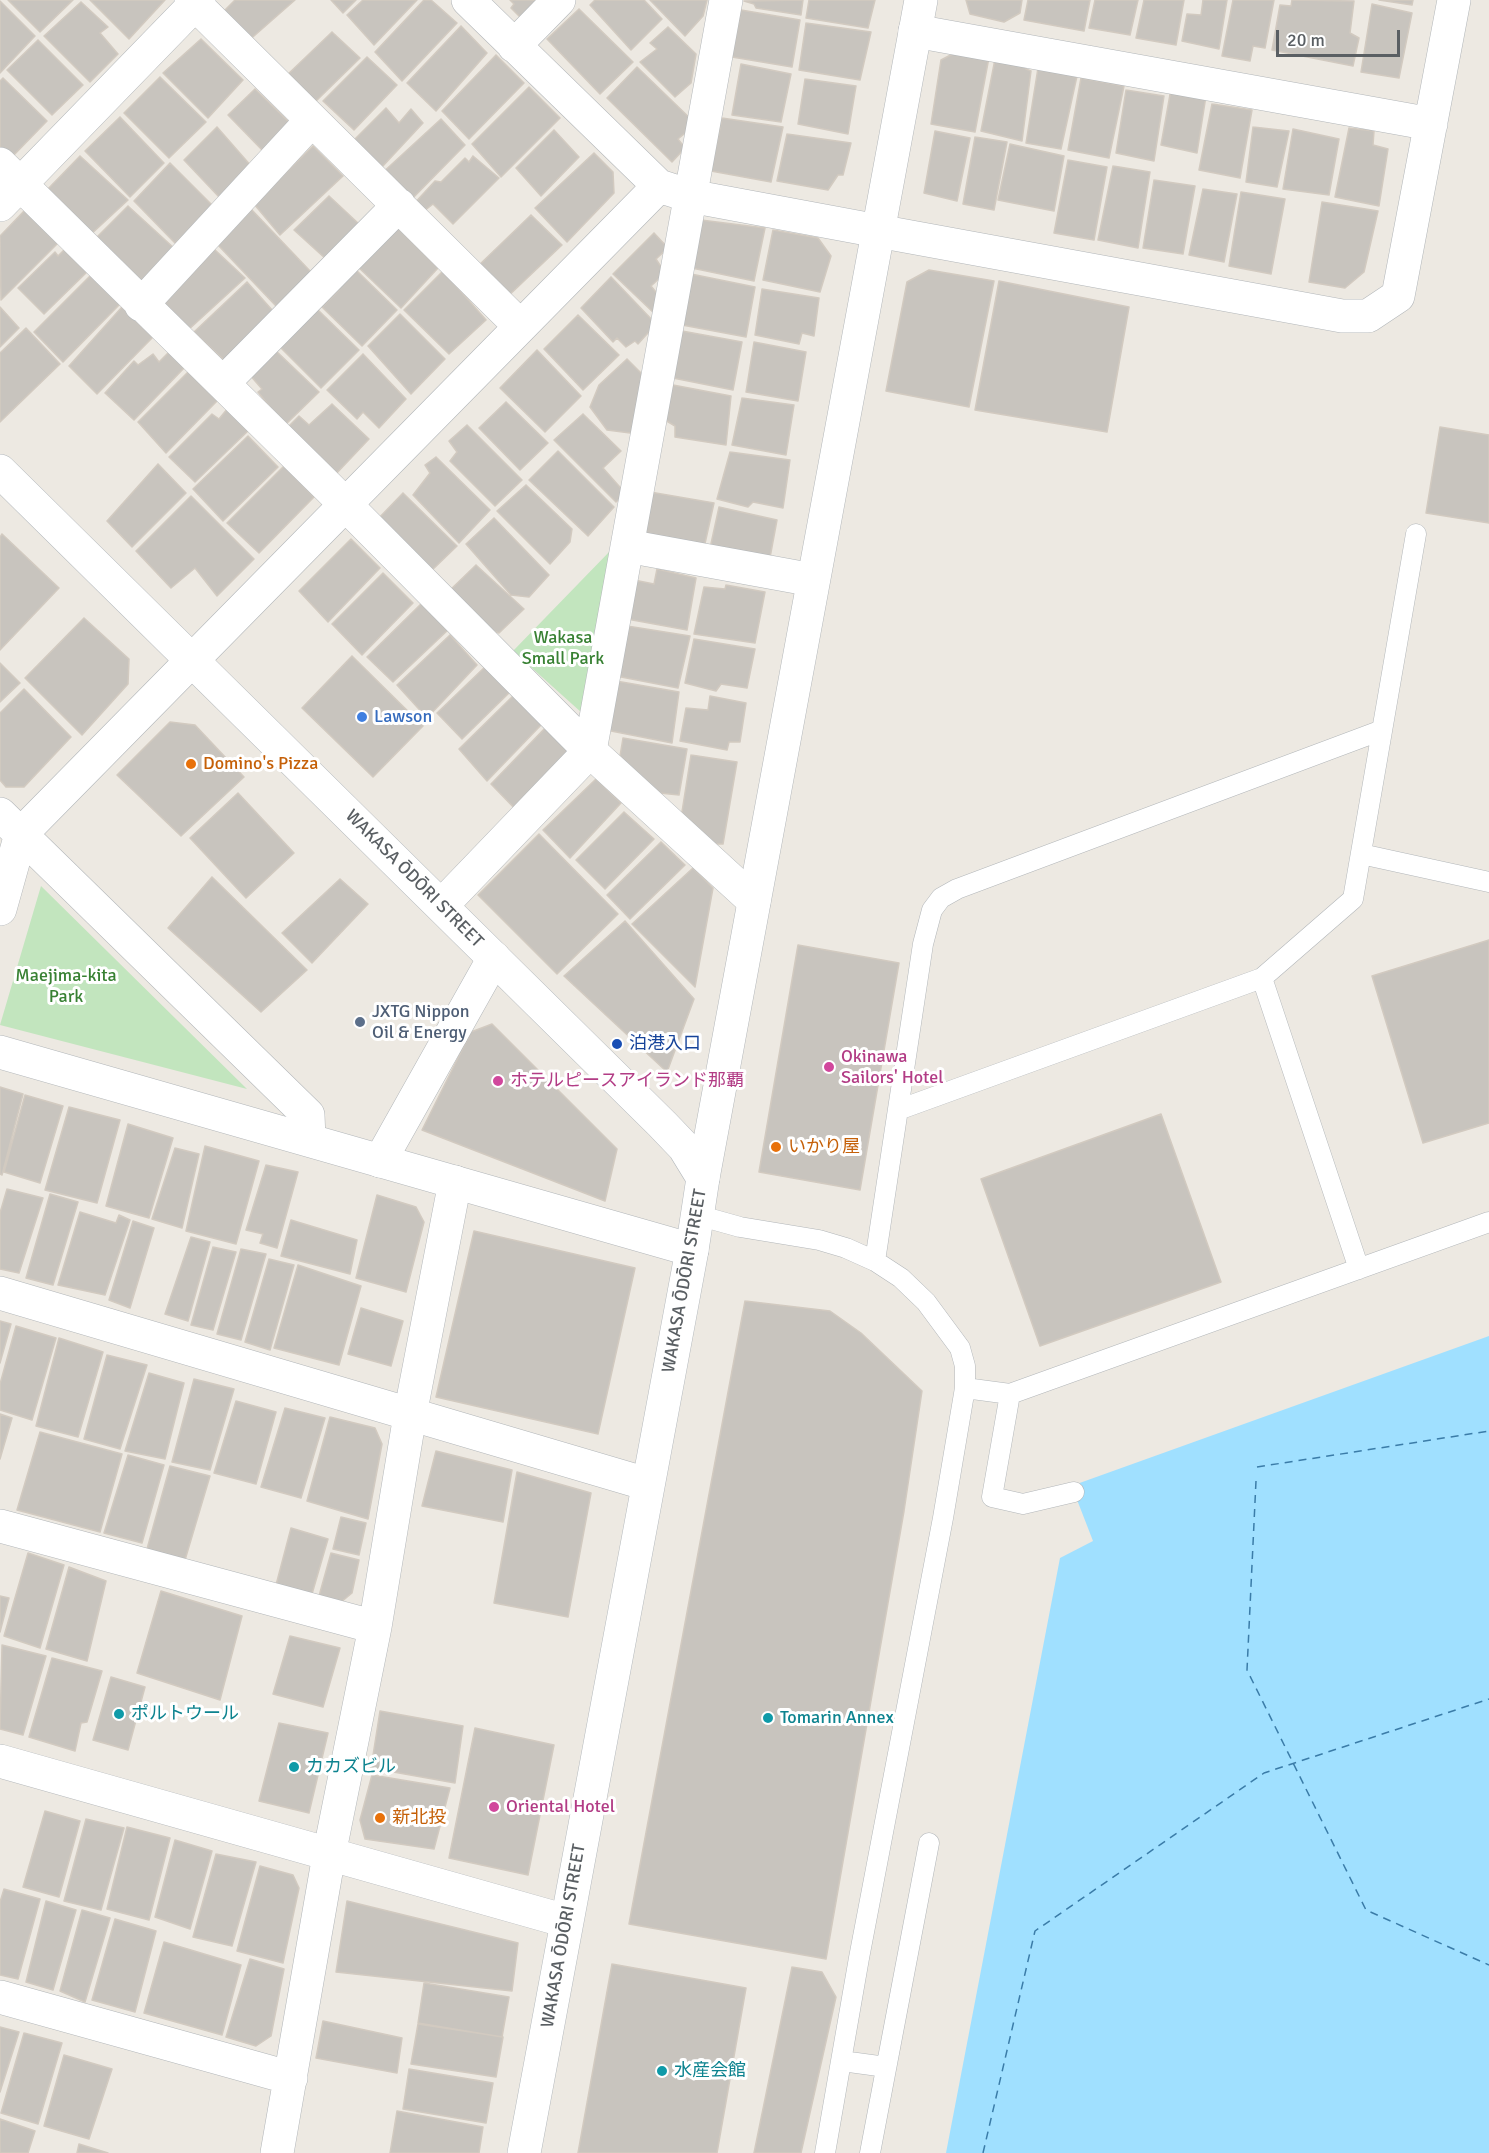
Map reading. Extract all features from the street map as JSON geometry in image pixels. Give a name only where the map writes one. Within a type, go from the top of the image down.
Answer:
[{"type":"street","points":[[468,0],[659,186],[690,196],[1342,316],[1368,316],[1398,296],[1454,0]]},
{"type":"street","points":[[514,46],[559,0]]},
{"type":"street","points":[[442,905],[590,751],[726,0]]},
{"type":"street","points":[[520,326],[195,1],[7,185],[141,305],[223,383],[590,751],[754,901]]},
{"type":"street","points":[[703,1178],[918,15],[1431,124]]},
{"type":"street","points":[[141,305],[312,120]]},
{"type":"street","points":[[0,909],[10,824],[191,661],[659,186]]},
{"type":"street","points":[[223,383],[399,205]]},
{"type":"street","name":"WAKASA ŌDŌRI STREET","points":[[0,471],[442,905],[684,1147],[703,1178],[692,1250],[524,2153]]},
{"type":"street","points":[[627,546],[813,580]]},
{"type":"street","points":[[10,824],[308,1115],[309,1139]]},
{"type":"street","points":[[381,1161],[495,958]]},
{"type":"street","points":[[0,1052],[692,1250]]},
{"type":"street","points":[[277,2153],[329,1855],[375,1627],[410,1415],[455,1182]]},
{"type":"street","points":[[0,1293],[647,1484]]},
{"type":"street","points":[[0,1526],[375,1627]]},
{"type":"street","points":[[0,1761],[566,1921]]},
{"type":"street","points":[[0,1997],[291,2078]]},
{"type":"lane","points":[[898,1110],[1262,978],[1353,899],[1416,534]]},
{"type":"lane","points":[[875,1261],[923,944],[932,910],[941,898],[957,889],[1382,730]]},
{"type":"lane","points":[[1361,854],[1489,882]]},
{"type":"lane","points":[[1262,978],[1359,1269]]},
{"type":"lane","points":[[697,1215],[757,1230],[819,1240],[846,1248],[875,1261],[901,1278],[926,1302],[949,1330],[960,1348],[965,1388],[825,2153]]},
{"type":"lane","points":[[965,1388],[1010,1394],[1489,1222]]},
{"type":"lane","points":[[1010,1394],[992,1497],[1023,1504],[1074,1492]]},
{"type":"lane","points":[[870,2153],[929,1843]]},
{"type":"lane","points":[[842,2061],[886,2067]]},
{"type":"green space","name":"Wakasa Small Park","points":[[611,550],[582,713],[513,651]]},
{"type":"green space","name":"Maejima-kita Park","points":[[41,886],[247,1089],[0,1025]]},
{"type":"water","points":[[1489,1336],[1489,2153],[946,2153],[1060,1558],[1093,1541],[1074,1492],[1074,1485]]},
{"type":"building","points":[[8,0],[73,0],[40,32]]},
{"type":"building","points":[[90,0],[165,0],[129,39]]},
{"type":"building","points":[[235,0],[295,0],[246,43],[219,16]]},
{"type":"building","points":[[331,0],[356,0],[343,13]]},
{"type":"building","points":[[363,0],[417,0],[374,45],[347,15]]},
{"type":"building","points":[[424,0],[431,0],[457,23],[402,81],[375,52]]},
{"type":"building","points":[[510,0],[551,0],[527,24],[511,8],[514,4]]},
{"type":"building","points":[[595,0],[644,0],[662,19],[631,50],[590,5]]},
{"type":"building","points":[[650,0],[707,0],[703,16],[685,36]]},
{"type":"building","points":[[803,0],[801,15],[756,8],[754,4],[744,1]]},
{"type":"building","points":[[809,0],[875,0],[868,28],[806,18]]},
{"type":"building","points":[[966,0],[1022,0],[1020,13],[1004,22],[970,14]]},
{"type":"building","points":[[1028,0],[1090,0],[1084,31],[1024,20]]},
{"type":"building","points":[[1095,0],[1138,0],[1130,35],[1089,28]]},
{"type":"building","points":[[1144,0],[1184,0],[1176,45],[1136,38]]},
{"type":"building","points":[[1203,0],[1227,0],[1219,49],[1182,41],[1187,14],[1201,15]]},
{"type":"building","points":[[1233,0],[1274,0],[1265,48],[1253,46],[1250,61],[1222,56]]},
{"type":"building","points":[[1292,0],[1354,1],[1350,33],[1359,38],[1353,66],[1272,50],[1280,5],[1291,6]]},
{"type":"building","points":[[1379,0],[1413,0],[1412,5]]},
{"type":"building","points":[[0,1],[35,36],[0,73]]},
{"type":"building","points":[[81,2],[108,27],[100,33],[118,54],[90,82],[44,36]]},
{"type":"building","points":[[1372,4],[1412,13],[1399,78],[1361,72]]},
{"type":"building","points":[[579,9],[633,62],[600,94],[547,39]]},
{"type":"building","points":[[741,10],[800,20],[792,67],[732,57]]},
{"type":"building","points":[[806,23],[871,32],[860,80],[799,70]]},
{"type":"building","points":[[461,26],[487,53],[436,111],[407,83]]},
{"type":"building","points":[[668,27],[696,54],[691,83],[675,97],[640,62],[657,49],[650,43]]},
{"type":"building","points":[[332,32],[360,58],[314,103],[285,77]]},
{"type":"building","points":[[201,39],[243,80],[208,118],[163,73]]},
{"type":"building","points":[[38,40],[83,85],[52,115],[7,70]]},
{"type":"building","points":[[966,47],[990,52],[975,132],[931,124],[941,60]]},
{"type":"building","points":[[996,54],[1027,60],[1026,69],[1031,71],[1022,141],[981,131]]},
{"type":"building","points":[[496,55],[524,83],[469,139],[442,111]]},
{"type":"building","points":[[367,57],[397,85],[354,130],[323,101]]},
{"type":"building","points":[[741,64],[791,74],[781,122],[732,115]]},
{"type":"building","points":[[637,67],[696,124],[678,139],[685,148],[672,162],[607,98]]},
{"type":"building","points":[[1038,68],[1077,76],[1061,149],[1026,143]]},
{"type":"building","points":[[160,77],[206,122],[169,158],[124,113]]},
{"type":"building","points":[[3,78],[47,121],[10,159],[0,150],[0,81]]},
{"type":"building","points":[[1081,78],[1124,86],[1109,158],[1068,150]]},
{"type":"building","points":[[805,79],[856,86],[848,134],[798,124]]},
{"type":"building","points":[[529,87],[560,118],[501,177],[472,144]]},
{"type":"building","points":[[255,89],[294,127],[266,154],[228,115]]},
{"type":"building","points":[[1171,89],[1206,96],[1197,153],[1161,145]]},
{"type":"building","points":[[1126,90],[1164,96],[1154,161],[1116,153]]},
{"type":"building","points":[[1212,104],[1252,110],[1240,178],[1199,170]]},
{"type":"building","points":[[386,108],[399,123],[411,109],[423,123],[382,167],[354,140]]},
{"type":"building","points":[[120,117],[164,163],[130,197],[85,151]]},
{"type":"building","points":[[722,118],[783,127],[771,182],[711,171]]},
{"type":"building","points":[[441,119],[465,145],[405,206],[380,175]]},
{"type":"building","points":[[217,127],[252,167],[220,198],[184,160]]},
{"type":"building","points":[[1253,127],[1289,131],[1277,187],[1246,182]]},
{"type":"building","points":[[1349,128],[1374,131],[1373,145],[1388,149],[1379,206],[1335,197]]},
{"type":"building","points":[[1293,129],[1339,139],[1329,195],[1283,189]]},
{"type":"building","points":[[554,130],[579,157],[541,196],[516,168]]},
{"type":"building","points":[[935,131],[970,138],[957,201],[924,193]]},
{"type":"building","points":[[787,134],[851,143],[843,175],[838,175],[828,190],[777,181]]},
{"type":"building","points":[[975,137],[1007,142],[994,210],[963,204]]},
{"type":"building","points":[[1010,144],[1064,156],[1054,211],[998,200]]},
{"type":"building","points":[[313,146],[343,176],[280,235],[254,204]]},
{"type":"building","points":[[594,153],[613,172],[614,193],[567,242],[535,208]]},
{"type":"building","points":[[80,156],[128,200],[88,237],[44,193]]},
{"type":"building","points":[[473,156],[499,178],[453,224],[433,204],[419,215],[411,207],[435,181],[441,182],[465,158],[469,162]]},
{"type":"building","points":[[1068,160],[1107,167],[1094,240],[1054,233]]},
{"type":"building","points":[[170,163],[214,207],[175,243],[134,201]]},
{"type":"building","points":[[1113,166],[1150,172],[1138,248],[1098,240]]},
{"type":"building","points":[[1154,180],[1195,186],[1183,254],[1143,248]]},
{"type":"building","points":[[1203,189],[1237,194],[1224,262],[1189,255]]},
{"type":"building","points":[[1241,192],[1285,199],[1271,274],[1229,266]]},
{"type":"building","points":[[329,196],[359,224],[327,260],[294,230]]},
{"type":"building","points":[[1322,202],[1378,211],[1364,272],[1345,288],[1309,282]]},
{"type":"building","points":[[128,206],[175,249],[138,287],[93,241]]},
{"type":"building","points":[[251,209],[311,272],[276,306],[217,244]]},
{"type":"building","points":[[25,210],[58,243],[1,300],[0,236]]},
{"type":"building","points":[[531,215],[562,245],[504,300],[476,268]]},
{"type":"building","points":[[701,220],[765,228],[754,281],[692,268]]},
{"type":"building","points":[[397,227],[438,268],[401,308],[356,265]]},
{"type":"building","points":[[773,230],[818,238],[831,256],[820,292],[763,280]]},
{"type":"building","points":[[654,233],[668,248],[656,259],[665,273],[651,286],[660,297],[656,315],[613,274]]},
{"type":"building","points":[[67,247],[89,270],[44,314],[18,288],[55,252],[58,256]]},
{"type":"building","points":[[214,249],[245,278],[187,331],[160,304]]},
{"type":"building","points":[[354,268],[397,310],[362,346],[322,307],[339,290],[334,285]]},
{"type":"building","points":[[929,270],[994,281],[969,407],[886,391],[907,282]]},
{"type":"building","points":[[443,271],[486,320],[449,354],[404,310]]},
{"type":"building","points":[[92,274],[121,303],[63,362],[34,332]]},
{"type":"building","points":[[691,274],[755,287],[746,337],[682,325]]},
{"type":"building","points":[[611,277],[656,324],[638,344],[635,341],[626,347],[617,338],[613,342],[581,308]]},
{"type":"building","points":[[999,281],[1129,307],[1107,432],[975,410]]},
{"type":"building","points":[[247,282],[273,311],[224,360],[194,332]]},
{"type":"building","points":[[762,289],[819,298],[814,336],[802,333],[799,344],[755,335]]},
{"type":"building","points":[[0,307],[19,328],[0,347]]},
{"type":"building","points":[[122,307],[153,337],[97,394],[69,366]]},
{"type":"building","points":[[317,309],[359,350],[321,388],[275,342]]},
{"type":"building","points":[[400,314],[445,359],[411,394],[368,346]]},
{"type":"building","points":[[578,315],[619,355],[583,390],[544,349]]},
{"type":"building","points":[[26,328],[60,364],[0,422],[0,353]]},
{"type":"building","points":[[682,331],[742,342],[733,390],[673,378]]},
{"type":"building","points":[[754,342],[806,352],[798,401],[746,392]]},
{"type":"building","points":[[274,349],[319,392],[282,428],[267,411],[270,407],[258,392],[262,389],[249,374]]},
{"type":"building","points":[[171,350],[186,366],[134,420],[105,393],[134,361],[138,365],[153,354],[159,362]]},
{"type":"building","points":[[537,350],[581,396],[545,432],[500,388]]},
{"type":"building","points":[[363,354],[406,399],[379,428],[363,412],[357,419],[327,390]]},
{"type":"building","points":[[627,359],[650,382],[638,434],[607,430],[590,407],[599,385]]},
{"type":"building","points":[[189,371],[218,400],[166,453],[138,422]]},
{"type":"building","points":[[673,385],[731,396],[726,445],[675,437],[675,426],[665,420]]},
{"type":"building","points":[[742,398],[794,405],[786,455],[732,445]]},
{"type":"building","points":[[506,402],[548,443],[520,470],[479,428]]},
{"type":"building","points":[[332,404],[369,439],[333,477],[284,431],[299,416],[309,425]]},
{"type":"building","points":[[228,408],[250,429],[195,482],[169,457],[212,414],[219,419]]},
{"type":"building","points":[[583,414],[621,451],[603,468],[626,494],[616,502],[554,440]]},
{"type":"building","points":[[467,425],[522,480],[495,506],[450,461],[457,452],[449,441]]},
{"type":"building","points":[[1440,427],[1489,435],[1489,523],[1426,513]]},
{"type":"building","points":[[248,436],[278,467],[223,521],[193,489]]},
{"type":"building","points":[[558,451],[614,507],[588,536],[529,480]]},
{"type":"building","points":[[730,452],[790,460],[783,508],[753,502],[748,507],[717,499]]},
{"type":"building","points":[[436,457],[490,510],[459,543],[413,495],[430,473],[425,465]]},
{"type":"building","points":[[158,464],[186,493],[132,547],[107,521]]},
{"type":"building","points":[[284,466],[314,497],[259,553],[227,523]]},
{"type":"building","points":[[526,485],[572,529],[570,542],[550,564],[497,511]]},
{"type":"building","points":[[650,492],[714,503],[704,548],[641,538]]},
{"type":"building","points":[[403,493],[457,546],[428,574],[375,522]]},
{"type":"building","points":[[191,496],[254,559],[217,596],[195,568],[171,588],[136,551]]},
{"type":"building","points":[[719,507],[777,520],[769,563],[709,553]]},
{"type":"building","points":[[494,518],[549,575],[529,597],[511,595],[466,544]]},
{"type":"building","points":[[2,534],[59,588],[0,650],[0,537]]},
{"type":"building","points":[[351,539],[380,568],[328,622],[299,591]]},
{"type":"building","points":[[476,565],[524,609],[499,633],[481,627],[447,593]]},
{"type":"building","points":[[657,569],[696,578],[687,630],[627,619],[634,580],[654,584]]},
{"type":"building","points":[[383,573],[413,603],[362,655],[332,624]]},
{"type":"building","points":[[726,585],[765,592],[755,643],[694,634],[704,587],[725,589]]},
{"type":"building","points":[[423,602],[449,629],[393,682],[367,657]]},
{"type":"building","points":[[84,618],[129,659],[128,684],[82,735],[25,678]]},
{"type":"building","points":[[627,626],[690,636],[678,688],[616,676]]},
{"type":"building","points":[[450,635],[477,665],[427,718],[397,685]]},
{"type":"building","points":[[694,639],[755,649],[747,688],[721,684],[716,691],[685,683]]},
{"type":"building","name":"Lawson","points":[[352,656],[423,726],[373,777],[302,708]]},
{"type":"building","points":[[0,663],[20,683],[0,702]]},
{"type":"building","points":[[487,665],[512,690],[462,739],[437,713]]},
{"type":"building","points":[[616,681],[679,692],[672,743],[606,730]]},
{"type":"building","points":[[24,689],[71,737],[24,787],[6,787],[0,780],[0,713]]},
{"type":"building","points":[[515,694],[543,723],[487,781],[459,749]]},
{"type":"building","points":[[710,696],[746,703],[740,742],[729,742],[727,750],[680,741],[686,708],[708,710]]},
{"type":"building","points":[[170,722],[195,725],[244,777],[181,836],[117,775]]},
{"type":"building","points":[[548,725],[577,753],[520,814],[491,784]]},
{"type":"building","points":[[623,738],[687,749],[679,795],[650,792],[620,756]]},
{"type":"building","points":[[691,755],[737,762],[723,844],[702,844],[681,818]]},
{"type":"building","points":[[596,779],[621,803],[570,858],[543,830]]},
{"type":"building","points":[[238,793],[294,853],[246,898],[190,838]]},
{"type":"building","points":[[624,812],[654,839],[605,889],[576,860]]},
{"type":"building","points":[[539,834],[618,914],[557,974],[478,895]]},
{"type":"building","points":[[661,842],[685,865],[630,919],[607,895]]},
{"type":"building","points":[[693,868],[713,888],[695,987],[632,924]]},
{"type":"building","points":[[212,877],[307,970],[261,1012],[168,928]]},
{"type":"building","points":[[340,879],[368,904],[312,963],[282,933]]},
{"type":"building","points":[[625,921],[694,999],[667,1072],[564,976]]},
{"type":"building","points":[[1489,940],[1489,1123],[1423,1143],[1372,976]]},
{"type":"building","name":"Okinawa Sailors' Hotel","points":[[798,945],[899,963],[860,1190],[759,1172]]},
{"type":"building","name":"ホテルピースアイランド那覇","points":[[492,1024],[617,1149],[605,1201],[422,1130],[471,1032]]},
{"type":"building","points":[[0,1087],[23,1094],[2,1175],[0,1174]]},
{"type":"building","points":[[25,1095],[63,1106],[40,1183],[4,1172]]},
{"type":"building","points":[[69,1107],[120,1120],[97,1203],[45,1190]]},
{"type":"building","points":[[1161,1114],[1221,1282],[1040,1346],[981,1179]]},
{"type":"building","points":[[128,1124],[173,1138],[149,1218],[106,1206]]},
{"type":"building","points":[[205,1146],[259,1161],[236,1244],[186,1231]]},
{"type":"building","points":[[175,1148],[199,1154],[182,1228],[152,1219]]},
{"type":"building","points":[[266,1165],[298,1172],[277,1248],[260,1243],[263,1234],[246,1230]]},
{"type":"building","points":[[7,1189],[43,1198],[19,1273],[0,1269],[0,1213]]},
{"type":"building","points":[[50,1194],[78,1202],[53,1285],[26,1278]]},
{"type":"building","points":[[377,1195],[416,1207],[424,1222],[406,1292],[356,1278]]},
{"type":"building","points":[[80,1212],[116,1223],[119,1215],[130,1220],[105,1295],[58,1285]]},
{"type":"building","points":[[291,1220],[357,1240],[350,1274],[281,1256]]},
{"type":"building","points":[[133,1221],[154,1228],[130,1308],[109,1300]]},
{"type":"building","points":[[474,1231],[635,1268],[598,1434],[436,1397]]},
{"type":"building","points":[[191,1237],[210,1242],[188,1321],[165,1314]]},
{"type":"building","points":[[213,1247],[236,1252],[213,1330],[191,1325]]},
{"type":"building","points":[[241,1249],[266,1254],[241,1340],[217,1334]]},
{"type":"building","points":[[269,1259],[294,1265],[270,1350],[245,1342]]},
{"type":"building","points":[[298,1265],[361,1286],[339,1365],[274,1348]]},
{"type":"building","name":"Tomarin Annex","points":[[745,1301],[830,1311],[861,1333],[922,1391],[904,1511],[826,1959],[629,1924]]},
{"type":"building","points":[[361,1308],[403,1321],[391,1366],[348,1354]]},
{"type":"building","points":[[0,1321],[11,1324],[0,1363]]},
{"type":"building","points":[[16,1326],[56,1338],[32,1420],[0,1410],[0,1384]]},
{"type":"building","points":[[59,1338],[103,1352],[78,1437],[36,1426]]},
{"type":"building","points":[[107,1355],[147,1365],[120,1449],[84,1439]]},
{"type":"building","points":[[149,1373],[184,1383],[165,1459],[125,1451]]},
{"type":"building","points":[[194,1379],[234,1389],[210,1470],[172,1462]]},
{"type":"building","points":[[236,1401],[276,1412],[256,1484],[214,1473]]},
{"type":"building","points":[[285,1408],[325,1418],[301,1498],[261,1487]]},
{"type":"building","points":[[0,1414],[12,1418],[0,1459]]},
{"type":"building","points":[[330,1417],[375,1428],[382,1444],[368,1519],[307,1501]]},
{"type":"building","points":[[40,1432],[122,1454],[100,1532],[17,1510]]},
{"type":"building","points":[[436,1451],[512,1470],[503,1522],[422,1506]]},
{"type":"building","points":[[128,1455],[164,1465],[142,1543],[104,1533]]},
{"type":"building","points":[[170,1466],[210,1476],[185,1560],[147,1549]]},
{"type":"building","points":[[517,1472],[591,1493],[568,1617],[494,1603]]},
{"type":"building","points":[[341,1517],[366,1523],[359,1555],[333,1549]]},
{"type":"building","points":[[291,1528],[328,1539],[312,1594],[276,1585]]},
{"type":"building","points":[[28,1553],[64,1565],[40,1648],[4,1636]]},
{"type":"building","points":[[331,1553],[359,1560],[352,1593],[340,1603],[319,1596]]},
{"type":"building","points":[[69,1567],[106,1581],[87,1661],[46,1649]]},
{"type":"building","points":[[161,1591],[242,1616],[220,1700],[137,1673]]},
{"type":"building","points":[[0,1596],[9,1598],[0,1632]]},
{"type":"building","points":[[290,1636],[340,1648],[323,1707],[273,1694]]},
{"type":"building","points":[[2,1645],[46,1656],[23,1735],[0,1729]]},
{"type":"building","points":[[52,1658],[102,1671],[87,1722],[81,1723],[75,1751],[29,1737]]},
{"type":"building","name":"ポルトウール","points":[[111,1677],[145,1687],[128,1750],[93,1740]]},
{"type":"building","points":[[380,1711],[463,1726],[455,1783],[371,1768]]},
{"type":"building","name":"カカズビル","points":[[279,1723],[328,1733],[309,1813],[259,1801]]},
{"type":"building","points":[[475,1728],[554,1745],[528,1875],[449,1858]]},
{"type":"building","points":[[372,1775],[450,1788],[434,1849],[365,1839],[360,1820]]},
{"type":"building","points":[[45,1811],[80,1821],[59,1897],[23,1887]]},
{"type":"building","points":[[86,1819],[124,1828],[101,1910],[64,1901]]},
{"type":"building","points":[[127,1827],[170,1838],[149,1920],[107,1909]]},
{"type":"building","points":[[175,1840],[212,1851],[190,1929],[155,1917]]},
{"type":"building","points":[[216,1854],[256,1862],[232,1946],[193,1937]]},
{"type":"building","points":[[260,1866],[293,1875],[299,1888],[283,1963],[237,1951]]},
{"type":"building","points":[[4,1889],[40,1899],[18,1979],[0,1975],[0,1902]]},
{"type":"building","points":[[46,1901],[76,1910],[53,1990],[26,1982]]},
{"type":"building","points":[[347,1901],[518,1943],[512,1991],[336,1972]]},
{"type":"building","points":[[82,1910],[110,1918],[85,2002],[60,1991]]},
{"type":"building","points":[[115,1919],[156,1931],[135,2012],[92,2000]]},
{"type":"building","points":[[164,1942],[241,1965],[222,2035],[144,2013]]},
{"type":"building","points":[[250,1959],[284,1969],[271,2036],[256,2046],[226,2037]]},
{"type":"building","name":"水産会館","points":[[612,1964],[746,1988],[717,2153],[578,2153]]},
{"type":"building","points":[[792,1967],[822,1972],[836,1997],[801,2153],[754,2153]]},
{"type":"building","points":[[424,1983],[509,1997],[502,2037],[418,2023]]},
{"type":"building","points":[[323,2021],[402,2038],[397,2073],[316,2058]]},
{"type":"building","points":[[418,2024],[503,2037],[496,2077],[411,2064]]},
{"type":"building","points":[[0,2027],[19,2032],[0,2092]]},
{"type":"building","points":[[24,2033],[62,2043],[38,2124],[1,2113]]},
{"type":"building","points":[[64,2055],[112,2069],[89,2139],[44,2126]]},
{"type":"building","points":[[409,2069],[493,2083],[486,2123],[403,2109]]},
{"type":"building","points":[[397,2111],[483,2127],[479,2153],[390,2153]]},
{"type":"building","points":[[0,2119],[35,2131],[28,2153],[0,2153]]},
{"type":"building","points":[[79,2144],[108,2153],[77,2153]]},
{"type":"ferry route","points":[[1257,1467],[1489,1431]]},
{"type":"ferry route","points":[[1256,1481],[1247,1670],[1366,1910],[1489,1965]]},
{"type":"ferry route","points":[[983,2153],[1035,1931],[1264,1773],[1489,1699]]},
{"type":"place","name":"Lawson","points":[[362,717]]},
{"type":"place","name":"Domino's Pizza","points":[[191,764]]},
{"type":"place","name":"JXTG Nippon Oil & Energy","points":[[360,1022]]},
{"type":"place","name":"泊港入口","points":[[617,1044]]},
{"type":"place","name":"Okinawa Sailors' Hotel","points":[[829,1067]]},
{"type":"place","name":"ホテルピースアイランド那覇","points":[[498,1081]]},
{"type":"place","name":"いかり屋","points":[[776,1147]]},
{"type":"place","name":"ポルトウール","points":[[119,1714]]},
{"type":"place","name":"Tomarin Annex","points":[[768,1718]]},
{"type":"place","name":"カカズビル","points":[[294,1767]]},
{"type":"place","name":"Oriental Hotel","points":[[494,1807]]},
{"type":"place","name":"新北投","points":[[380,1818]]},
{"type":"place","name":"水産会館","points":[[662,2071]]}]
